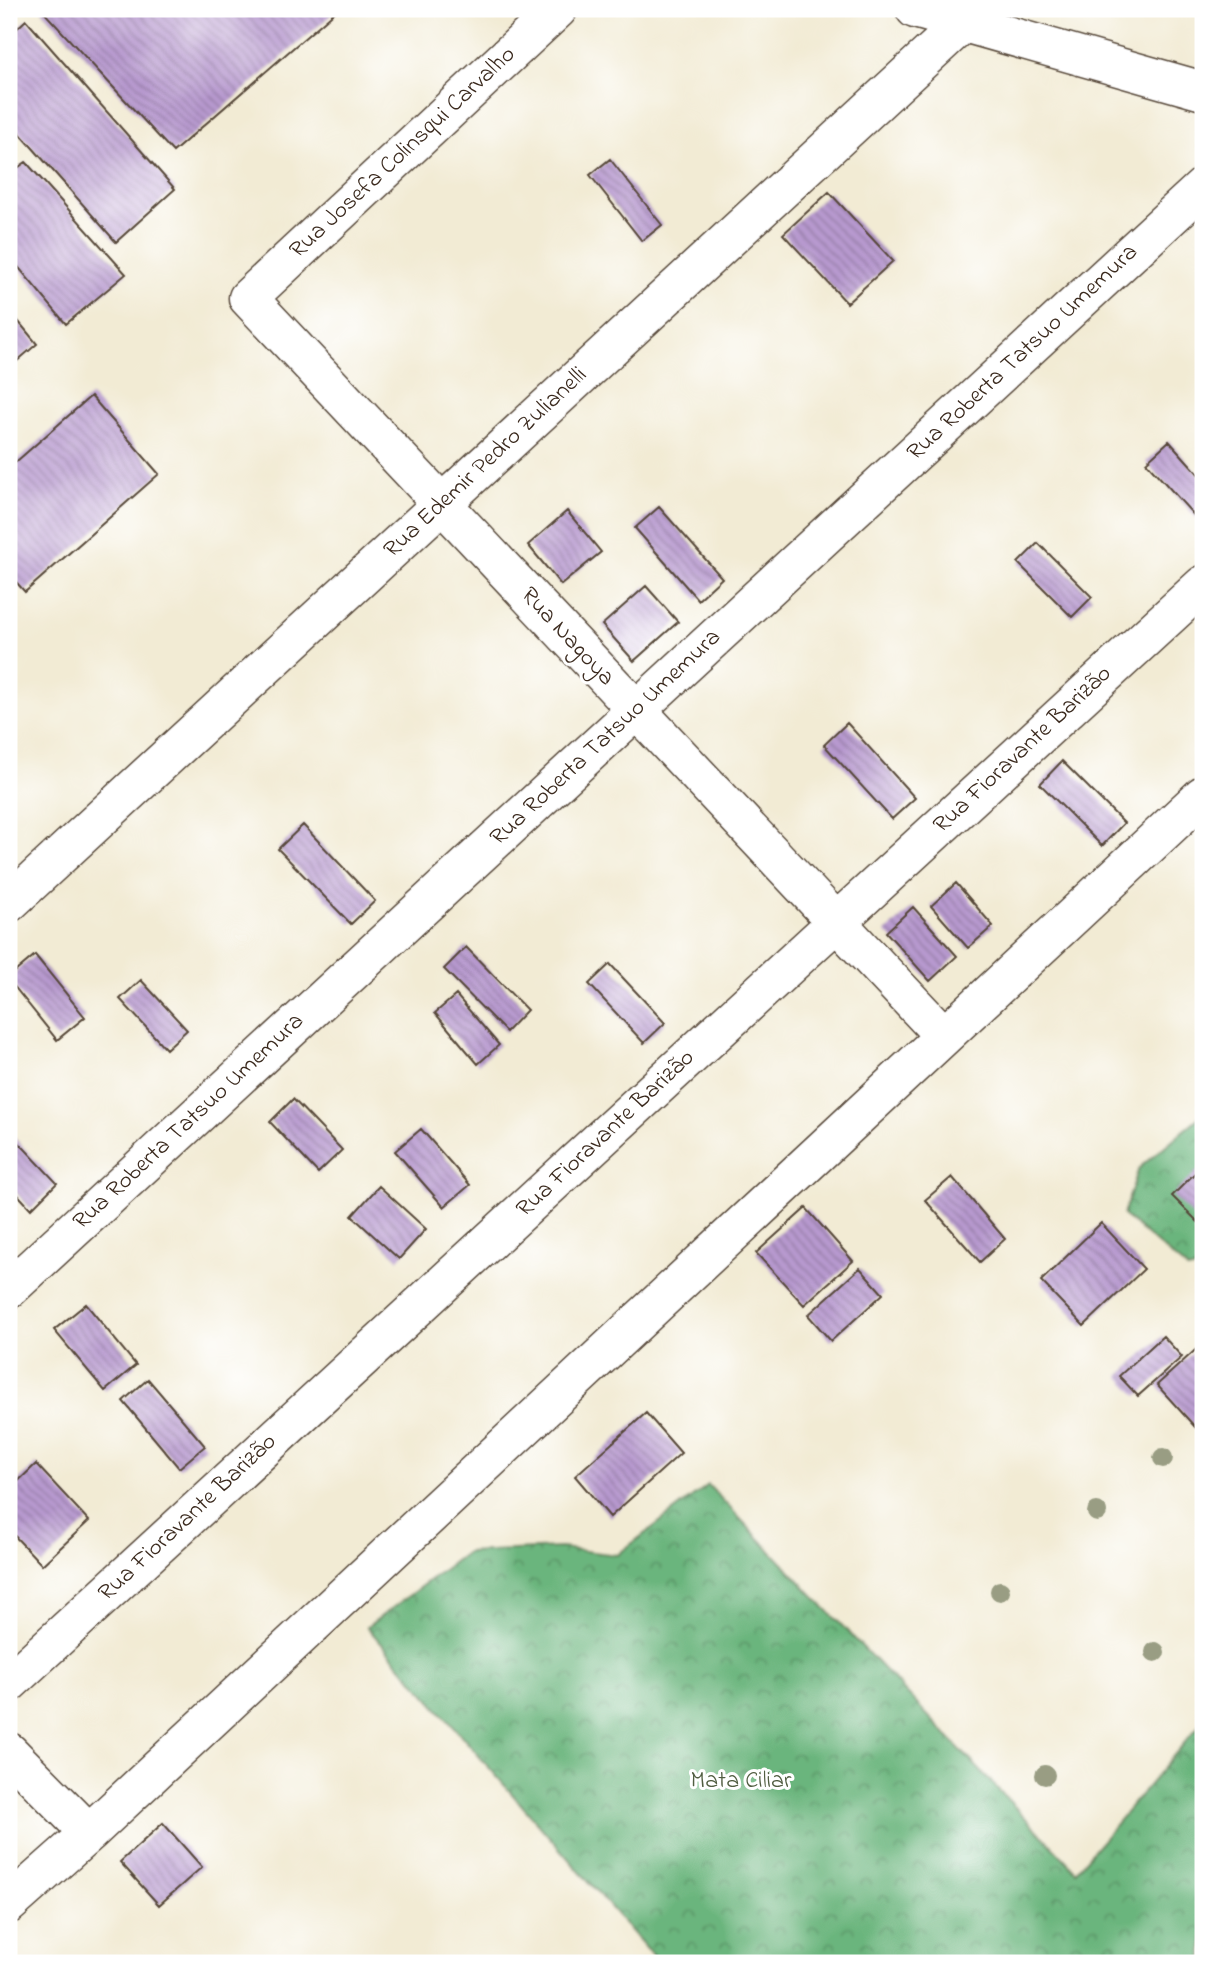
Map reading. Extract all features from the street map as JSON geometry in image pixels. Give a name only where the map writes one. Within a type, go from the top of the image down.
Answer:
[{"type":"street","name":"Rua Josefa Colinsqui Carvalho","points":[[248,298],[558,9]]},
{"type":"street","points":[[915,9],[1203,91]]},
{"type":"street","name":"Rua Edemir Pedro Zulianelli","points":[[9,903],[964,23]]},
{"type":"street","name":"Rua Roberta Tatsuo Umemura","points":[[9,1289],[1203,187]]},
{"type":"street","name":"Rua Nagoya","points":[[248,298],[944,1036]]},
{"type":"street","name":"Rua Fioravante Barizão","points":[[9,1683],[1203,585]]},
{"type":"street","points":[[9,1904],[89,1833],[1203,794]]},
{"type":"street","points":[[9,1752],[89,1833]]},
{"type":"green space","points":[[1203,1114],[1203,1267],[1188,1270],[1123,1215],[1139,1168]]},
{"type":"green space","name":"Mata Ciliar","points":[[708,1485],[1076,1871],[1203,1721],[1203,1963],[659,1963],[367,1627],[467,1552],[561,1548],[617,1555]]},
{"type":"building","points":[[41,9],[338,9],[173,152]]},
{"type":"building","points":[[26,20],[175,189],[116,242],[9,121],[9,36]]},
{"type":"building","points":[[610,159],[662,225],[642,241],[590,175]]},
{"type":"building","points":[[26,162],[126,274],[66,324],[9,256],[9,174]]},
{"type":"building","points":[[829,192],[893,261],[847,303],[783,234]]},
{"type":"building","points":[[9,310],[37,344],[9,368]]},
{"type":"building","points":[[91,396],[159,474],[25,592],[9,574],[9,468]]},
{"type":"building","points":[[1169,441],[1203,479],[1203,519],[1200,522],[1146,462]]},
{"type":"building","points":[[659,507],[722,578],[698,600],[635,528]]},
{"type":"building","points":[[567,511],[601,552],[561,585],[528,545]]},
{"type":"building","points":[[1038,543],[1092,597],[1072,617],[1018,563]]},
{"type":"building","points":[[646,586],[678,622],[634,661],[602,625]]},
{"type":"building","points":[[847,723],[915,798],[892,819],[824,745]]},
{"type":"building","points":[[1062,761],[1124,823],[1102,846],[1040,784]]},
{"type":"building","points":[[303,825],[375,901],[351,924],[278,849]]},
{"type":"building","points":[[956,883],[993,926],[968,948],[931,906]]},
{"type":"building","points":[[913,907],[957,956],[930,981],[886,932]]},
{"type":"building","points":[[466,947],[527,1010],[506,1032],[444,969]]},
{"type":"building","points":[[35,955],[85,1017],[57,1040],[9,980],[9,977]]},
{"type":"building","points":[[610,964],[665,1023],[644,1043],[589,984]]},
{"type":"building","points":[[141,980],[187,1030],[166,1049],[120,999]]},
{"type":"building","points":[[456,995],[499,1045],[478,1064],[435,1013]]},
{"type":"building","points":[[293,1099],[342,1150],[318,1173],[270,1122]]},
{"type":"building","points":[[421,1129],[470,1185],[444,1207],[395,1151]]},
{"type":"building","points":[[9,1132],[57,1183],[31,1209],[9,1185]]},
{"type":"building","points":[[1200,1168],[1203,1171],[1203,1216],[1198,1222],[1172,1196]]},
{"type":"building","points":[[952,1177],[1005,1239],[980,1262],[925,1200]]},
{"type":"building","points":[[379,1186],[426,1229],[399,1259],[352,1216]]},
{"type":"building","points":[[806,1208],[853,1261],[804,1305],[756,1253]]},
{"type":"building","points":[[1101,1223],[1144,1269],[1084,1326],[1041,1281]]},
{"type":"building","points":[[860,1268],[883,1294],[831,1341],[808,1315]]},
{"type":"building","points":[[86,1304],[136,1365],[105,1391],[54,1330]]},
{"type":"building","points":[[1163,1336],[1182,1357],[1138,1396],[1119,1376]]},
{"type":"building","points":[[1203,1343],[1203,1422],[1196,1428],[1157,1385]]},
{"type":"building","points":[[148,1379],[205,1446],[179,1468],[123,1401]]},
{"type":"building","points":[[646,1413],[681,1453],[610,1517],[575,1476]]},
{"type":"building","points":[[36,1464],[89,1521],[42,1565],[9,1530],[9,1490]]},
{"type":"building","points":[[163,1823],[202,1867],[159,1905],[120,1862]]}]
